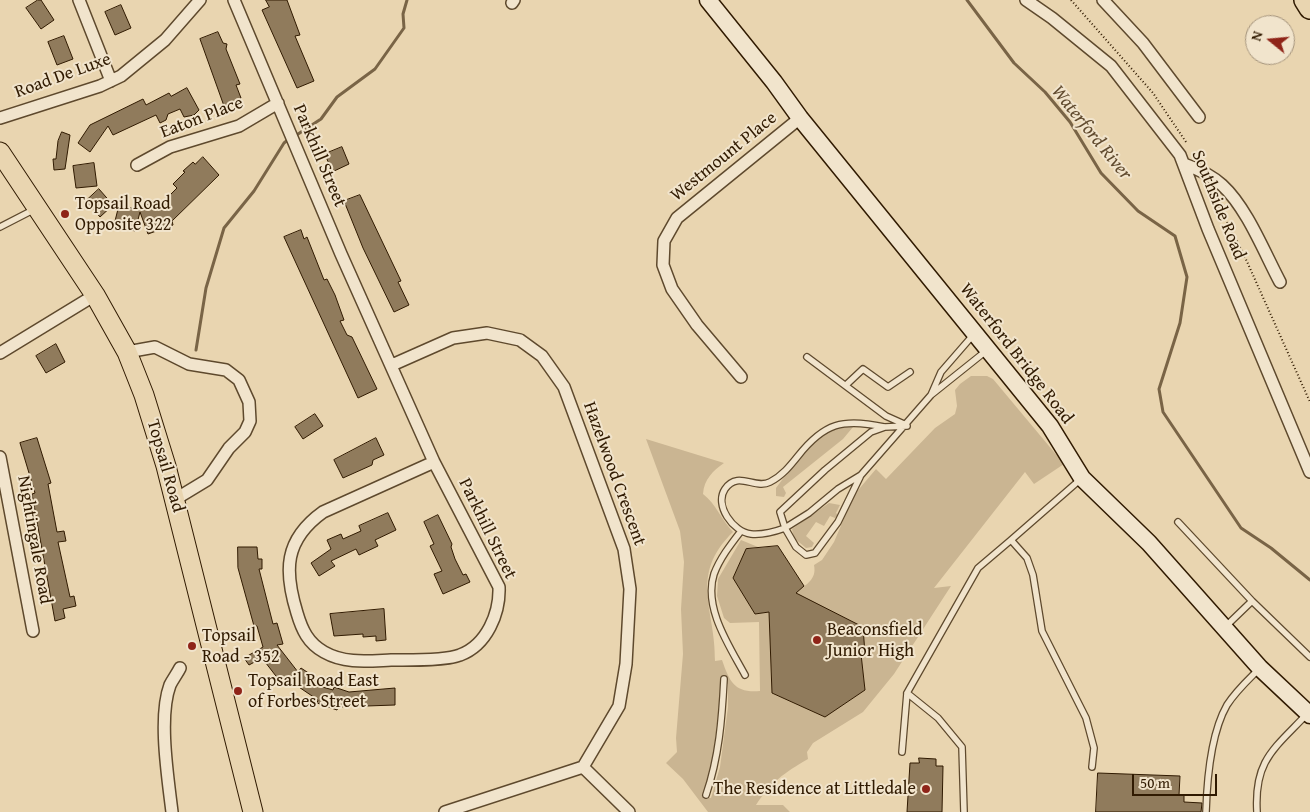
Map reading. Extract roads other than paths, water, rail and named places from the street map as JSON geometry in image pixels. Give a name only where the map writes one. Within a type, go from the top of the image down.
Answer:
[{"type":"highway","points":[[1305,0],[1310,8]]},
{"type":"main road","name":"Waterford Bridge Road","points":[[708,0],[774,82],[800,118],[1050,426],[1082,478],[1149,543],[1260,668],[1309,713]]},
{"type":"main road","name":"Topsail Road","points":[[0,152],[95,295],[127,352],[144,395],[174,500],[253,812]]},
{"type":"street","points":[[78,0],[111,82]]},
{"type":"street","name":"Road De Luxe","points":[[0,118],[111,82],[165,40],[200,0]]},
{"type":"street","name":"Parkhill Street","points":[[234,0],[341,254],[434,462],[498,587],[498,608],[495,620],[480,639],[459,656],[412,660],[344,661],[323,652],[304,634],[288,578],[289,560],[299,537],[312,520],[323,512],[434,462]]},
{"type":"street","name":"Southside Road","points":[[1026,0],[1052,18],[1111,66],[1160,126],[1184,164],[1208,229],[1310,472]]},
{"type":"street","points":[[1103,0],[1143,43],[1199,117]]},
{"type":"street","name":"Eaton Place","points":[[137,165],[170,147],[239,126],[278,103]]},
{"type":"street","name":"Westmount Place","points":[[741,377],[697,325],[672,289],[663,266],[664,241],[676,218],[800,118]]},
{"type":"street","points":[[1184,164],[1211,176],[1223,185],[1249,225],[1280,282]]},
{"type":"street","points":[[0,352],[95,295]]},
{"type":"street","name":"Hazelwood Crescent","points":[[392,365],[453,338],[487,333],[520,340],[542,356],[564,387],[624,549],[630,589],[626,664],[619,706],[583,767]]},
{"type":"street","points":[[127,352],[155,347],[189,364],[226,370],[239,380],[249,402],[250,421],[245,432],[229,448],[206,480],[174,500]]},
{"type":"street","name":"Nightingale Road","points":[[0,456],[33,631]]},
{"type":"street","points":[[172,812],[165,734],[166,708],[170,686],[180,668]]},
{"type":"street","points":[[445,812],[583,767],[629,812]]},
{"type":"lane","points":[[0,227],[37,208]]},
{"type":"lane","points":[[931,395],[941,372],[975,333]]},
{"type":"lane","points":[[907,426],[885,427],[854,422],[837,424],[822,431],[809,441],[781,475],[770,482],[762,485],[744,479],[733,482],[726,488],[721,498],[723,510],[741,531],[751,534],[765,534],[785,528],[809,513],[838,489],[861,475],[907,426],[931,395],[988,350]]},
{"type":"lane","points":[[808,358],[886,416],[907,426]]},
{"type":"lane","points":[[846,385],[863,369],[888,388],[910,372]]},
{"type":"lane","points":[[861,475],[838,522],[815,553],[806,555],[796,546],[785,528],[780,512],[825,470],[871,432],[885,427]]},
{"type":"lane","points":[[902,752],[907,694],[978,568],[1082,478]]},
{"type":"lane","points":[[1178,522],[1252,601],[1310,657]]},
{"type":"lane","points":[[741,531],[718,565],[714,576],[713,601],[724,634],[745,675]]},
{"type":"lane","points":[[1011,540],[1027,558],[1033,575],[1042,631],[1086,718],[1094,748],[1092,767]]},
{"type":"lane","points":[[1224,628],[1252,601]]},
{"type":"lane","points":[[1206,812],[1209,768],[1226,706],[1238,689],[1260,668]]},
{"type":"lane","points":[[706,795],[716,766],[724,679]]},
{"type":"lane","points":[[907,694],[938,718],[962,747],[964,812]]},
{"type":"lane","points":[[1257,812],[1259,780],[1265,760],[1309,713]]},
{"type":"waterway","points":[[295,136],[321,119],[337,97],[375,69],[404,28],[403,14],[407,0]]},
{"type":"waterway","name":"Waterford River","points":[[967,0],[1014,63],[1045,92],[1070,122],[1101,173],[1138,211],[1175,236],[1187,277],[1180,323],[1159,389],[1163,412],[1241,528],[1271,548],[1310,580]]},
{"type":"waterway","points":[[196,350],[206,288],[224,228],[254,191],[284,143],[289,139]]},
{"type":"place","name":"Topsail Road Opposite 322","points":[[65,214]]},
{"type":"place","name":"Beaconsfield Junior High","points":[[817,640]]},
{"type":"place","name":"Topsail Road - 352","points":[[192,646]]},
{"type":"place","name":"Topsail Road East of Forbes Street","points":[[238,691]]},
{"type":"place","name":"The Residence at Littledale","points":[[926,789]]}]
